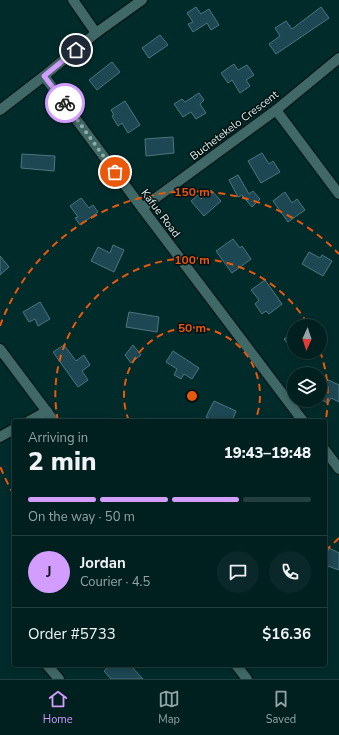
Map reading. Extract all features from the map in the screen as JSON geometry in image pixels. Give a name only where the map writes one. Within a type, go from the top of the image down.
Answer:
[{"type":"street","points":[[73,0],[96,33]]},
{"type":"street","points":[[0,110],[96,33],[142,0]]},
{"type":"street","name":"Buchetekelo Crescent","points":[[142,208],[276,110],[339,58]]},
{"type":"street","name":"Kafue Road","points":[[44,76],[301,419]]},
{"type":"street","points":[[276,110],[339,194]]},
{"type":"street","points":[[0,349],[53,419]]},
{"type":"street","points":[[33,419],[47,411]]},
{"type":"street","points":[[0,438],[12,430]]},
{"type":"street","points":[[327,453],[339,469]]},
{"type":"street","points":[[48,667],[59,679]]},
{"type":"street","points":[[238,667],[247,679]]},
{"type":"building","points":[[196,7],[201,14],[209,9],[219,25],[211,30],[207,23],[193,32],[188,24],[193,22],[187,13]]},
{"type":"building","points":[[321,7],[329,18],[276,54],[269,44],[280,36],[275,28],[286,21],[292,29]]},
{"type":"building","points":[[160,35],[168,45],[149,58],[142,48]]},
{"type":"building","points":[[112,62],[120,72],[97,90],[89,80]]},
{"type":"building","points":[[234,64],[238,70],[247,65],[254,75],[246,80],[250,86],[240,93],[232,80],[228,83],[221,73]]},
{"type":"building","points":[[199,93],[204,100],[200,104],[206,113],[196,119],[191,112],[183,117],[174,104],[182,99],[185,102]]},
{"type":"building","points":[[125,101],[140,125],[128,133],[122,123],[118,126],[112,116],[114,115],[111,110]]},
{"type":"building","points":[[173,137],[174,153],[146,156],[145,139]]},
{"type":"building","points":[[262,153],[269,164],[273,161],[280,172],[261,183],[248,161]]},
{"type":"building","points":[[22,154],[55,156],[54,171],[21,168]]},
{"type":"building","points":[[238,175],[249,194],[253,191],[260,199],[252,207],[242,195],[238,197],[229,180]]},
{"type":"building","points":[[211,190],[221,201],[204,216],[191,201],[198,195],[201,199]]},
{"type":"building","points":[[285,192],[292,203],[297,199],[305,210],[288,222],[273,201]]},
{"type":"building","points":[[81,198],[89,208],[93,205],[98,212],[80,225],[75,218],[78,217],[70,206]]},
{"type":"building","points":[[233,239],[240,248],[242,246],[251,259],[232,273],[216,251]]},
{"type":"building","points":[[113,245],[124,250],[114,272],[91,261],[98,247],[110,253]]},
{"type":"building","points":[[309,252],[320,258],[322,255],[332,261],[323,276],[302,264]]},
{"type":"building","points":[[0,256],[9,267],[0,275]]},
{"type":"building","points":[[265,280],[282,304],[269,314],[266,311],[262,314],[255,304],[259,300],[251,290]]},
{"type":"building","points":[[40,302],[50,319],[38,326],[35,319],[29,322],[23,312]]},
{"type":"building","points":[[129,312],[159,317],[157,332],[126,327]]},
{"type":"building","points":[[64,345],[76,361],[84,355],[90,365],[82,371],[88,380],[78,387],[53,352]]},
{"type":"building","points":[[133,345],[141,355],[131,363],[125,355]]},
{"type":"building","points":[[173,351],[199,368],[192,379],[184,374],[181,379],[174,375],[177,369],[166,362]]},
{"type":"building","points":[[327,379],[339,385],[339,402],[331,398],[328,403]]},
{"type":"building","points":[[214,401],[236,411],[233,419],[210,419],[206,417]]},
{"type":"building","points":[[329,548],[339,553],[339,570],[327,566],[327,552]]},
{"type":"building","points":[[109,667],[132,667],[143,679],[111,679],[104,671]]},
{"type":"way so far","points":[[65,103],[115,172]]},
{"type":"route","points":[[65,103],[44,76],[76,50]]}]
